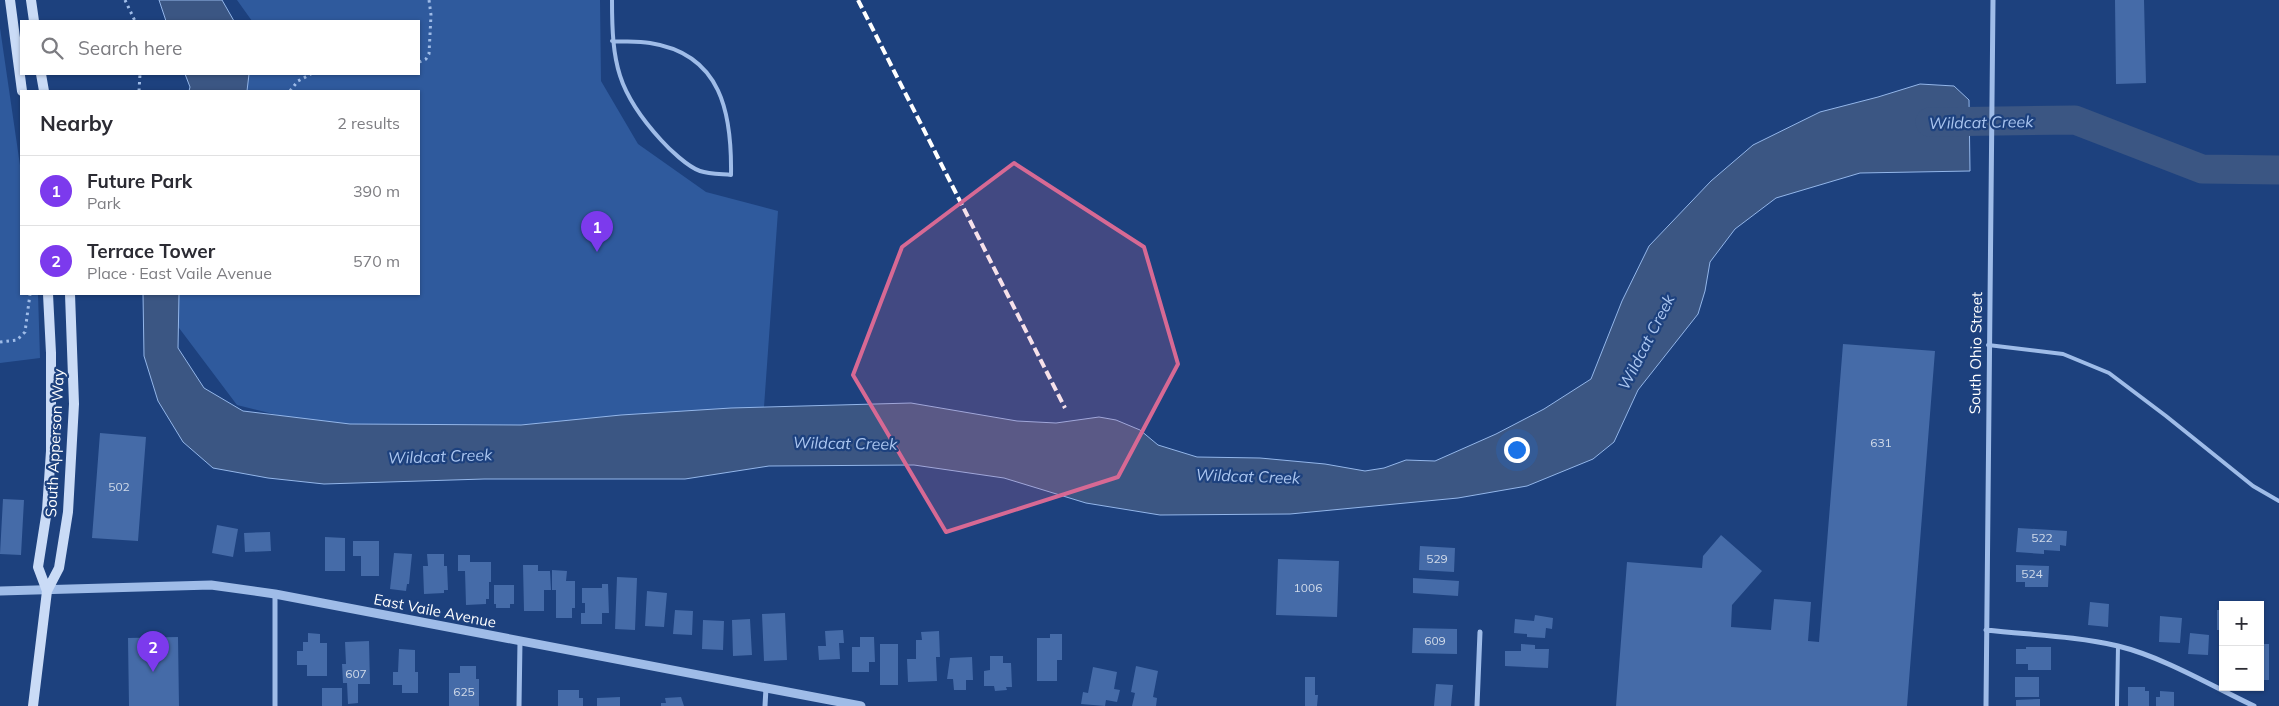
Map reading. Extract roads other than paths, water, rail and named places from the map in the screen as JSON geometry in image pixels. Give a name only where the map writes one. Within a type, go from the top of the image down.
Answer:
[{"type":"main road","points":[[10,0],[22,90]]},
{"type":"main road","points":[[31,0],[34,20]]},
{"type":"main road","points":[[41,75],[44,90]]},
{"type":"main road","name":"South Apperson Way","points":[[47,591],[38,567],[47,510],[51,451],[51,353],[48,295]]},
{"type":"main road","name":"South Apperson Way","points":[[33,706],[47,591],[59,568],[69,503],[74,404],[70,295]]},
{"type":"street","name":"South Ohio Street","points":[[1986,706],[1988,345],[1993,0]]},
{"type":"street","name":"East Vaile Avenue","points":[[0,592],[211,585],[275,594],[861,706]]},
{"type":"street","points":[[275,594],[275,706]]},
{"type":"street","points":[[1986,630],[2118,646],[2145,655],[2254,706]]},
{"type":"street","points":[[1477,706],[1480,632]]},
{"type":"street","points":[[519,706],[520,641]]},
{"type":"street","points":[[765,706],[766,688]]},
{"type":"lane","points":[[612,0],[612,41],[619,78],[640,118],[669,149],[700,171],[730,175],[728,121],[720,92],[700,64],[679,51],[651,43],[612,41]]},
{"type":"lane","points":[[1988,345],[2063,354],[2109,373],[2253,486],[2279,501]]},
{"type":"lane","points":[[2117,706],[2118,646]]},
{"type":"water","points":[[159,0],[222,0],[233,20],[166,20]]},
{"type":"water","points":[[185,75],[249,75],[247,90],[189,90]]},
{"type":"water","points":[[1920,84],[1954,86],[1969,100],[1970,171],[1860,173],[1776,198],[1735,229],[1710,262],[1705,291],[1698,314],[1638,390],[1614,442],[1593,459],[1527,486],[1458,498],[1290,514],[1160,515],[1086,503],[1004,478],[914,465],[769,466],[685,479],[484,479],[324,484],[268,478],[213,468],[183,442],[158,401],[144,356],[143,295],[179,295],[178,348],[204,388],[243,411],[350,424],[521,425],[621,415],[731,408],[911,403],[1017,421],[1056,423],[1099,417],[1116,420],[1140,430],[1158,445],[1197,457],[1260,458],[1325,464],[1365,471],[1384,468],[1406,460],[1435,461],[1496,434],[1544,409],[1591,379],[1622,301],[1649,246],[1711,181],[1753,145],[1820,112]]},
{"type":"waterway","name":"Wildcat Creek","points":[[1930,122],[2075,120],[2202,169],[2279,170]]},
{"type":"railway","points":[[858,0],[1065,408]]},
{"type":"place","name":"Future Park","points":[[597,252]]},
{"type":"place","name":"Terrace Tower","points":[[153,672]]}]
